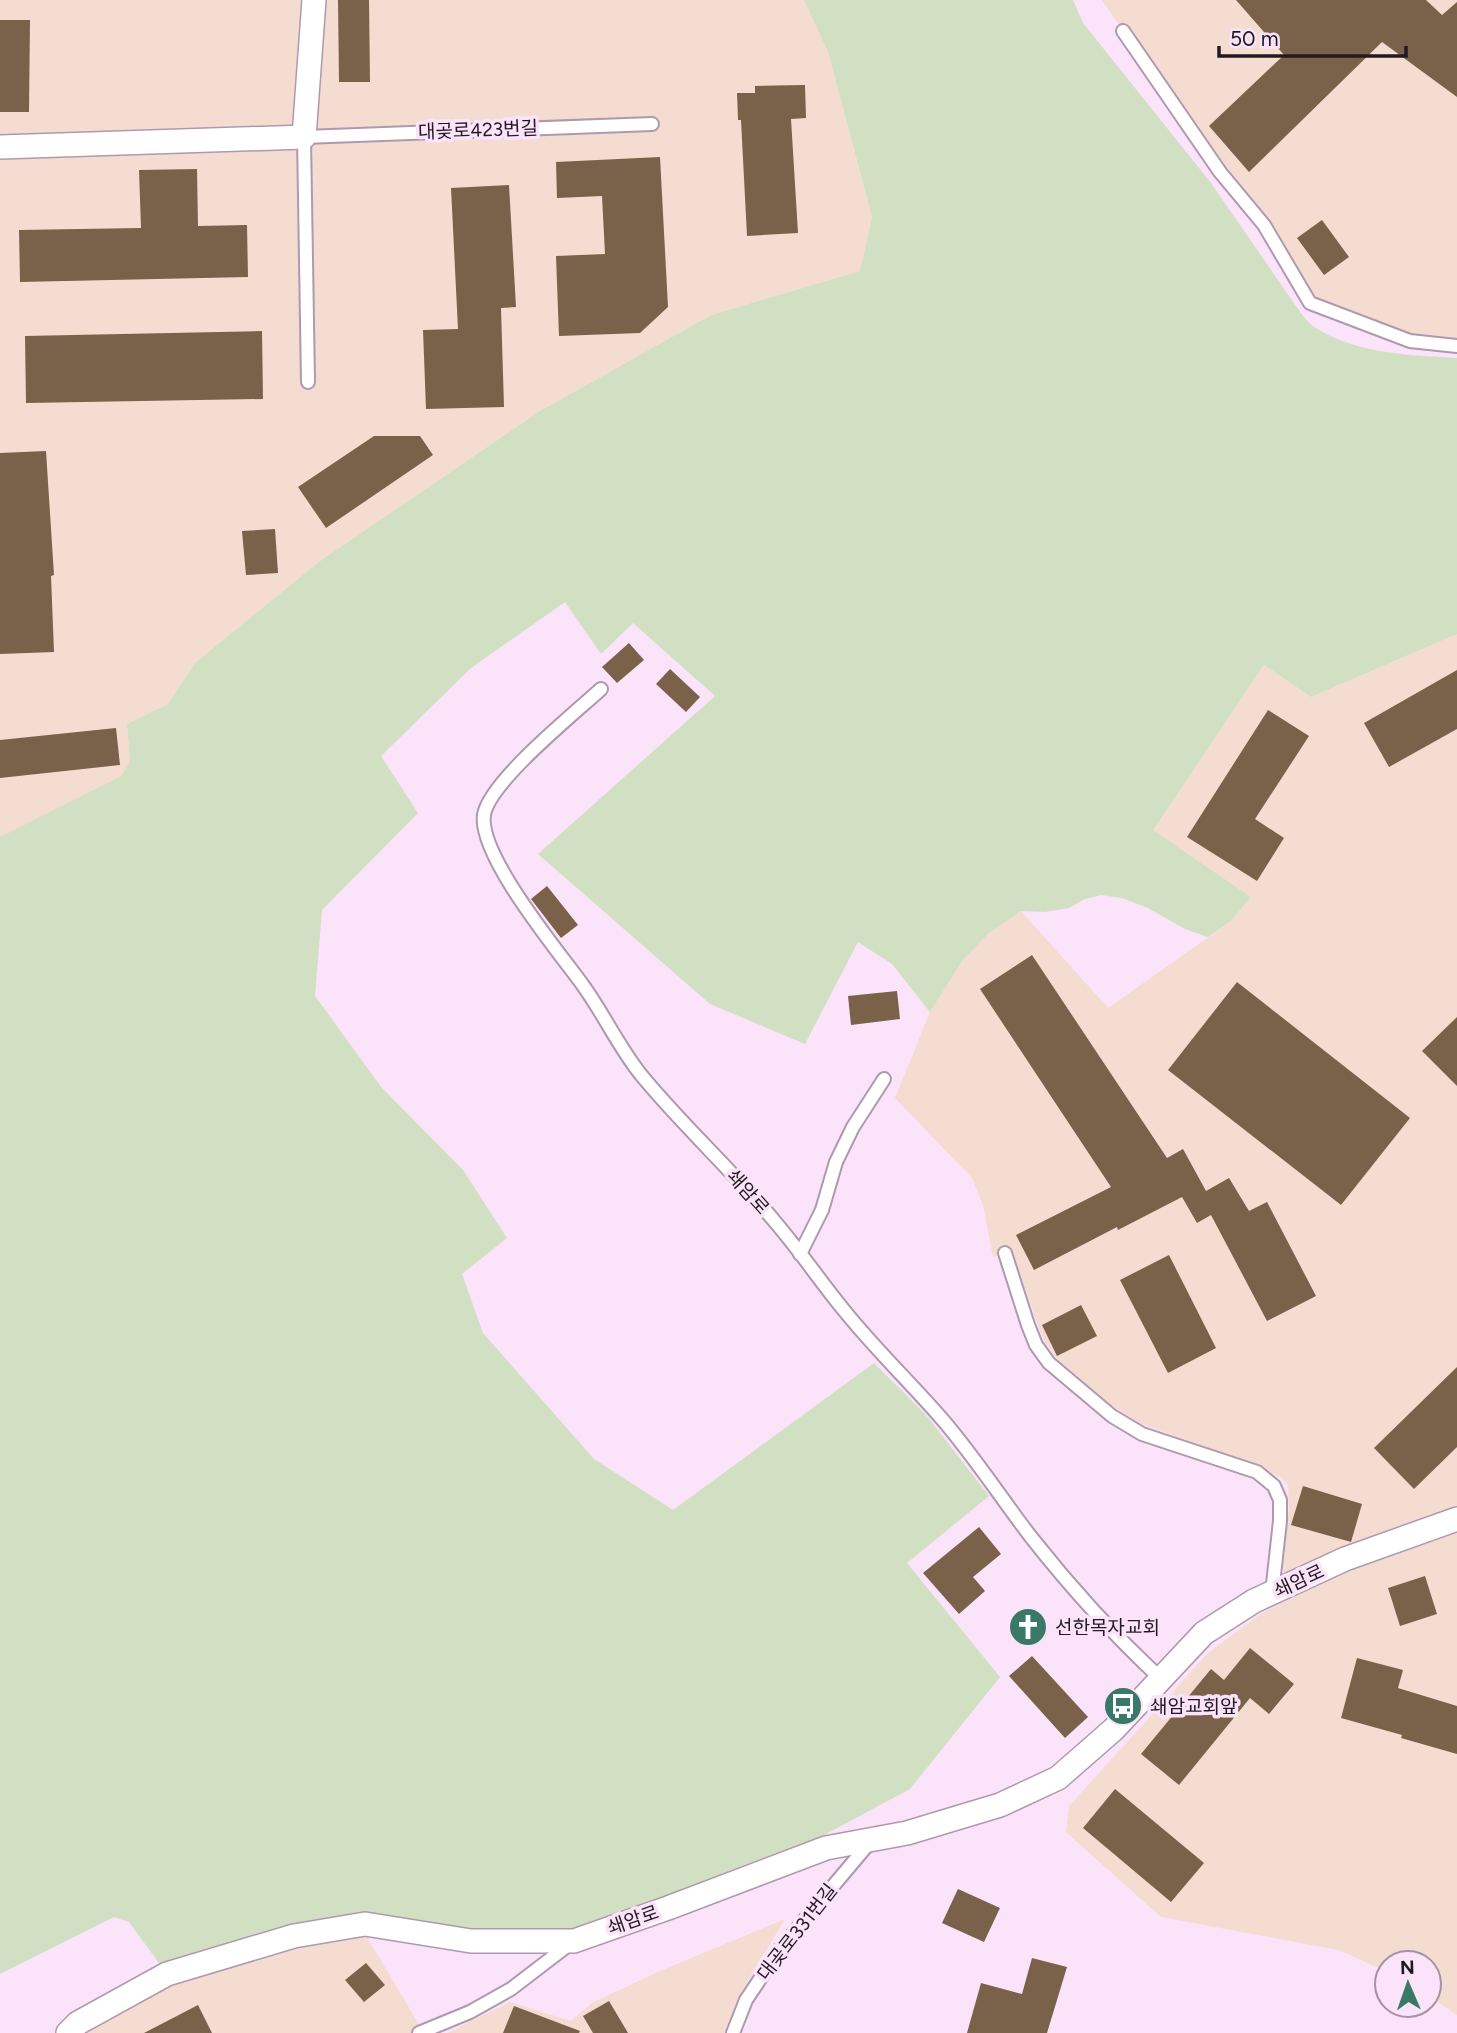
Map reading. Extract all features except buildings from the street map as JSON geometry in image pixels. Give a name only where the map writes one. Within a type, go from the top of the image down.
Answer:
[{"type":"street","points":[[304,137],[314,0]]},
{"type":"street","name":"대곶로423번길","points":[[0,147],[304,137]]},
{"type":"street","name":"쇄암로","points":[[68,2033],[78,2023],[167,1974],[294,1937],[365,1924],[471,1941],[574,1941],[826,1848],[907,1833],[1000,1805],[1058,1778],[1114,1728],[1204,1633],[1254,1601],[1345,1559],[1457,1519]]},
{"type":"lane","points":[[1123,31],[1220,172],[1264,225],[1310,303],[1410,341],[1457,346]]},
{"type":"lane","name":"대곶로423번길","points":[[304,137],[652,124]]},
{"type":"lane","points":[[304,137],[308,382]]},
{"type":"lane","name":"쇄암로","points":[[601,689],[505,780],[488,801],[484,816],[485,833],[523,905],[583,986],[642,1076],[776,1222],[885,1359],[943,1420],[1032,1538],[1092,1610],[1161,1678]]},
{"type":"lane","points":[[800,1254],[822,1210],[836,1161],[853,1127],[884,1079]]},
{"type":"lane","points":[[1005,1253],[1036,1345],[1049,1363],[1112,1416],[1142,1434],[1257,1472],[1274,1486],[1280,1500],[1280,1510],[1272,1593]]},
{"type":"lane","name":"대곶로331번길","points":[[733,2033],[746,2000],[780,1949],[872,1840]]},
{"type":"lane","points":[[419,2033],[470,2012],[511,1989],[574,1941]]},
{"type":"shaded area","points":[[0,0],[804,0],[828,52],[872,217],[860,271],[711,315],[540,411],[320,561],[196,662],[168,704],[127,724],[130,763],[121,776],[0,837]]},
{"type":"shaded area","points":[[1102,0],[1457,0],[1457,346],[1410,341],[1310,303]]},
{"type":"shaded area","points":[[1457,634],[1457,1508],[1285,1575],[1283,1568],[1289,1507],[1288,1485],[1282,1478],[1241,1459],[1139,1423],[1110,1404],[1060,1362],[1045,1342],[1013,1252],[993,1257],[983,1205],[972,1178],[895,1098],[930,1012],[963,960],[989,933],[1021,911],[1108,1008],[1230,922],[1251,897],[1153,830],[1264,665],[1311,697]]},
{"type":"shaded area","points":[[1457,1532],[1457,2015],[1443,2006],[1443,1949],[1373,1949],[1373,1966],[1339,1950],[1161,1917],[1066,1832],[1069,1806],[1208,1653],[1262,1613],[1339,1575]]},
{"type":"shaded area","points":[[785,1919],[737,1999],[724,2033],[447,2033],[510,2002],[571,2021],[592,2003],[660,1971]]},
{"type":"shaded area","points":[[367,1937],[424,2033],[82,2033],[168,1985],[327,1941]]},
{"type":"green space","points":[[804,0],[1073,0],[1083,23],[1211,183],[1311,325],[1330,336],[1365,348],[1457,358],[1457,634],[1311,697],[1264,665],[1153,830],[1251,897],[1230,922],[1208,937],[1185,929],[1148,908],[1122,898],[1101,895],[1085,899],[1069,908],[1045,912],[1021,911],[989,933],[963,960],[930,1012],[892,964],[858,942],[805,1044],[710,1004],[538,854],[715,696],[633,623],[601,654],[565,602],[471,668],[381,756],[418,813],[322,910],[315,996],[382,1088],[463,1170],[507,1238],[462,1274],[483,1333],[594,1459],[673,1510],[874,1363],[926,1415],[989,1496],[907,1563],[1000,1677],[910,1789],[826,1834],[668,1908],[574,1941],[364,1924],[167,1974],[129,1922],[114,1917],[0,1974],[0,837],[121,776],[130,762],[127,724],[168,704],[196,662],[320,561],[540,411],[711,315],[860,271],[872,217],[828,52]]},
{"type":"place","name":"선한목자교회","points":[[1028,1627]]},
{"type":"place","name":"쇄암교회앞","points":[[1123,1706]]}]
